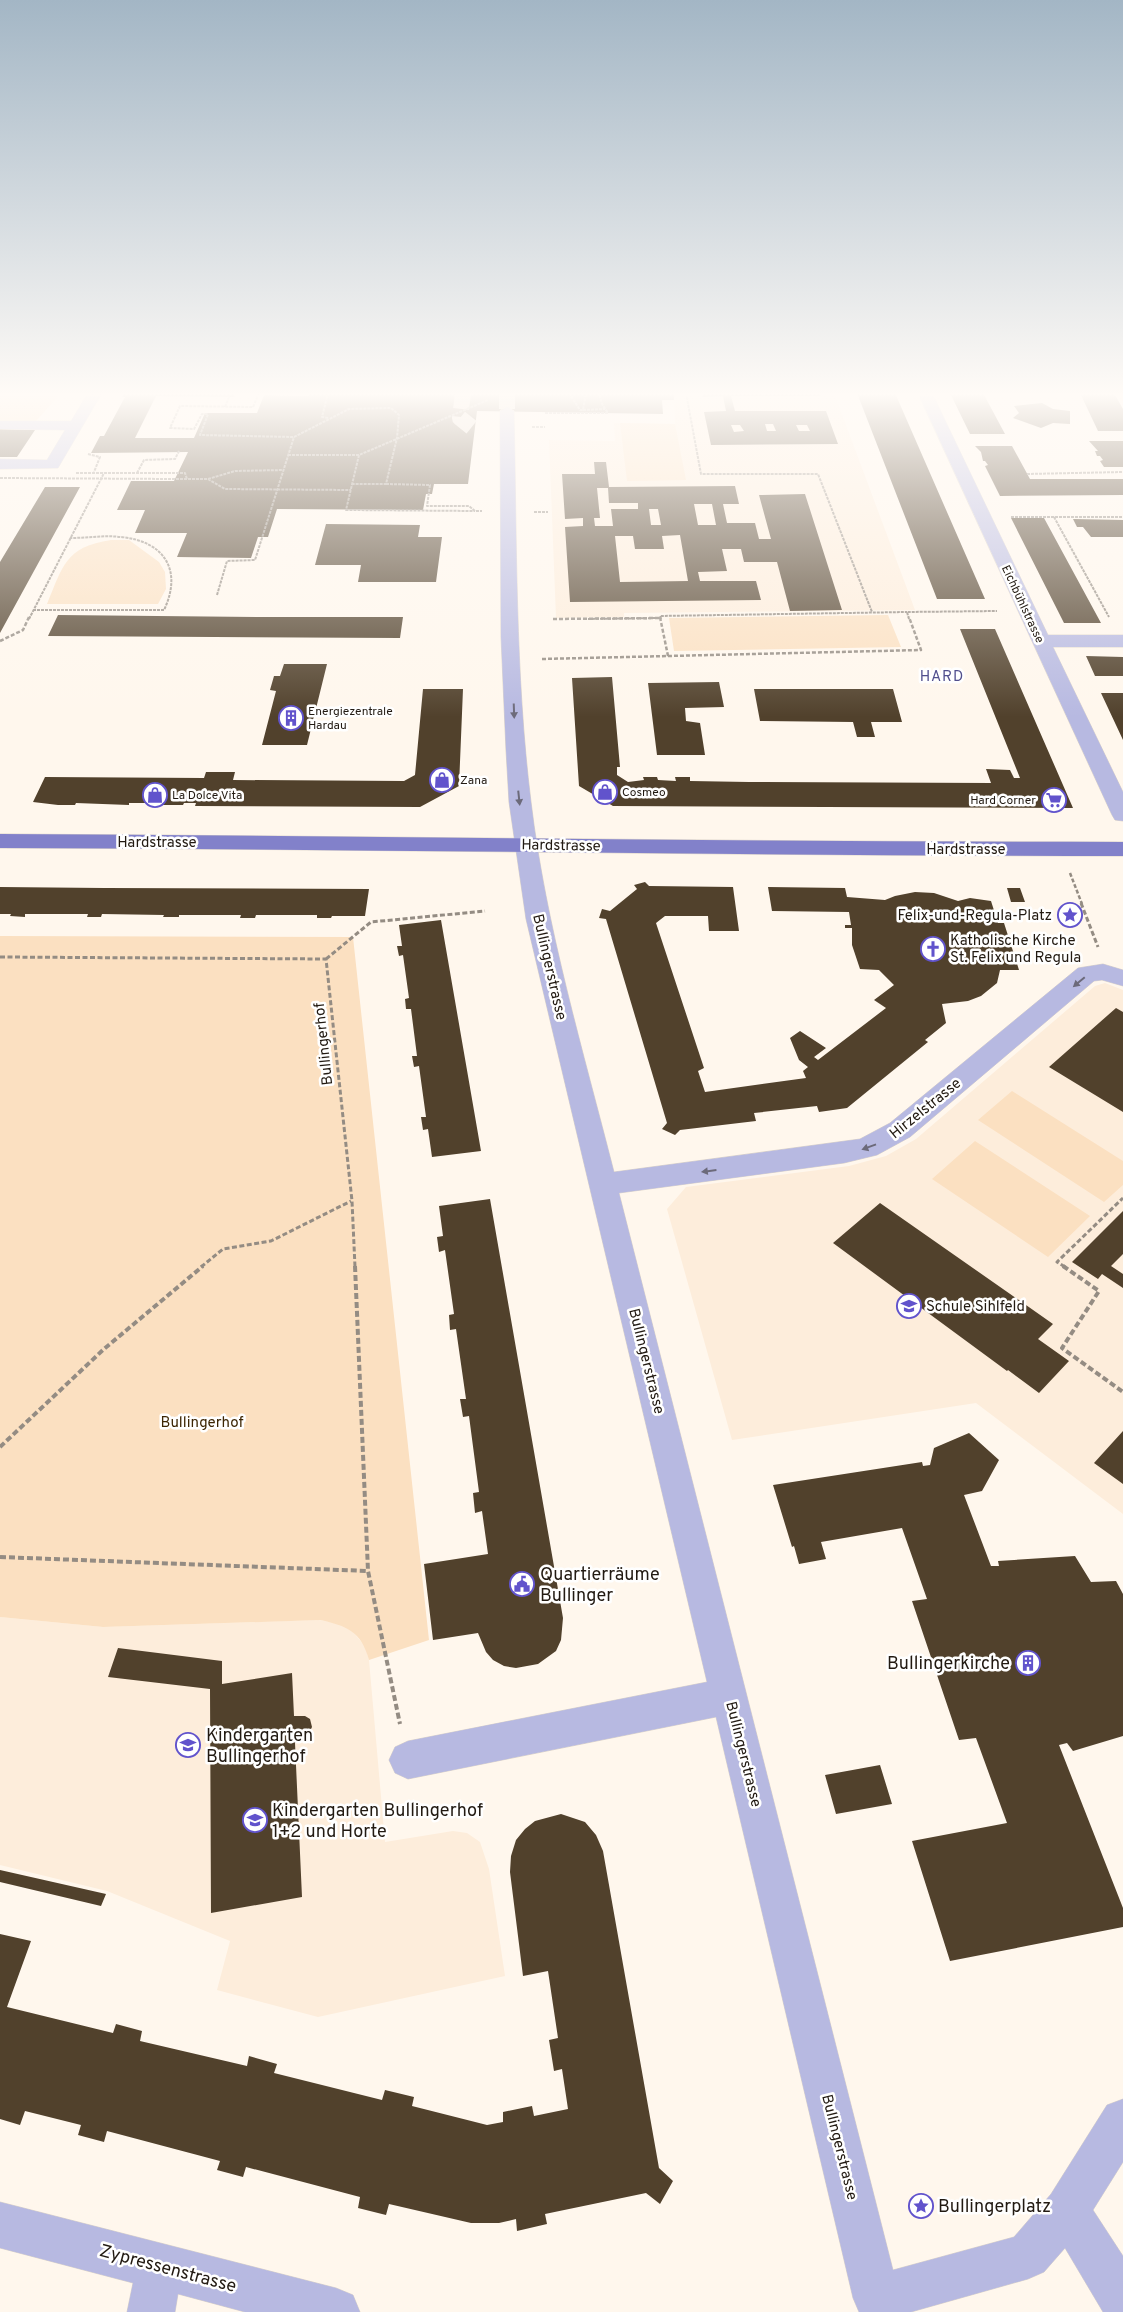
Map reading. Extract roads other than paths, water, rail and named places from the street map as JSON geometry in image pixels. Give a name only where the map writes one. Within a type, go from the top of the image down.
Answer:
[{"type":"main road","name":"Hardstrasse","points":[[0,841],[1123,849]]},
{"type":"street","name":"Bullingerstrasse","points":[[508,501],[510,637],[518,789],[538,919],[729,1696],[874,2305]]},
{"type":"street","name":"Eichbühlstrasse","points":[[975,501],[1123,815]]},
{"type":"street","points":[[1040,641],[1122,641]]},
{"type":"street","name":"Hirzelstrasse","points":[[603,1184],[844,1154],[867,1148],[900,1130],[1088,974],[1102,972],[1123,978]]},
{"type":"street","points":[[408,1760],[729,1696]]},
{"type":"street","points":[[874,2305],[1028,2256],[1067,2210],[1123,2121]]},
{"type":"street","points":[[1067,2210],[1119,2292],[1123,2303]]},
{"type":"street","name":"Zypressenstrasse","points":[[0,2225],[336,2312]]},
{"type":"street","points":[[151,2312],[159,2266]]},
{"type":"place","name":"Energiezentrale Hardau","points":[[291,718]]},
{"type":"place","name":"Zana","points":[[442,780]]},
{"type":"place","name":"Cosmeo","points":[[605,792]]},
{"type":"place","name":"La Dolce Vita","points":[[155,795]]},
{"type":"place","name":"Hard Corner","points":[[1054,800]]},
{"type":"place","name":"Felix-und-Regula-Platz","points":[[1070,915]]},
{"type":"place","name":"Katholische Kirche St. Felix und Regula","points":[[933,949]]},
{"type":"place","name":"Schule Sihlfeld","points":[[909,1306]]},
{"type":"place","name":"Quartierräume Bullinger","points":[[522,1584]]},
{"type":"place","name":"Bullingerkirche","points":[[1028,1663]]},
{"type":"place","name":"Kindergarten Bullingerhof","points":[[188,1745]]},
{"type":"place","name":"Kindergarten Bullingerhof 1+2 und Horte","points":[[255,1820]]},
{"type":"place","name":"Bullingerplatz","points":[[921,2206]]},
{"type":"district","name":"HARD","points":[[942,676]]},
{"type":"park label","name":"Bullingerhof","points":[[202,1422]]}]
